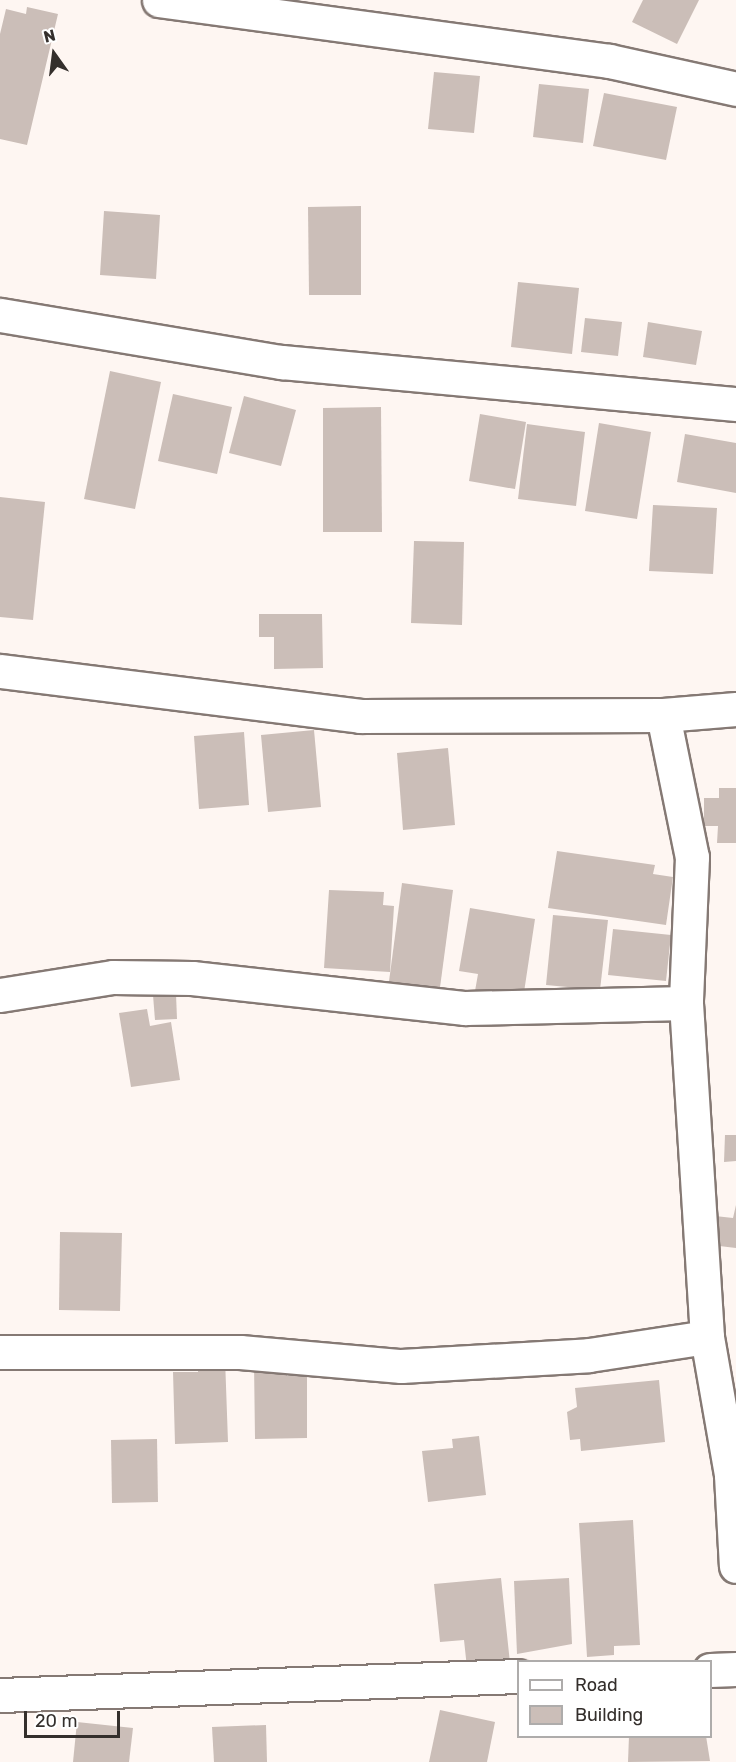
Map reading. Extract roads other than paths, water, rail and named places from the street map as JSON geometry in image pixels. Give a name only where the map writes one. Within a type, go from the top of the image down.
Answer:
[{"type":"street","points":[[159,0],[609,61],[736,89]]},
{"type":"street","points":[[0,315],[282,362],[736,404]]},
{"type":"street","points":[[0,671],[360,716],[663,715],[736,709]]},
{"type":"street","points":[[663,715],[692,857],[686,1003],[707,1337],[731,1474],[736,1566]]},
{"type":"street","points":[[0,995],[113,977],[147,977],[465,1008],[686,1003]]},
{"type":"street","points":[[0,1352],[240,1352],[401,1366],[589,1355],[707,1337]]},
{"type":"street","points":[[712,1670],[736,1669]]},
{"type":"street","points":[[0,1695],[517,1676]]}]
